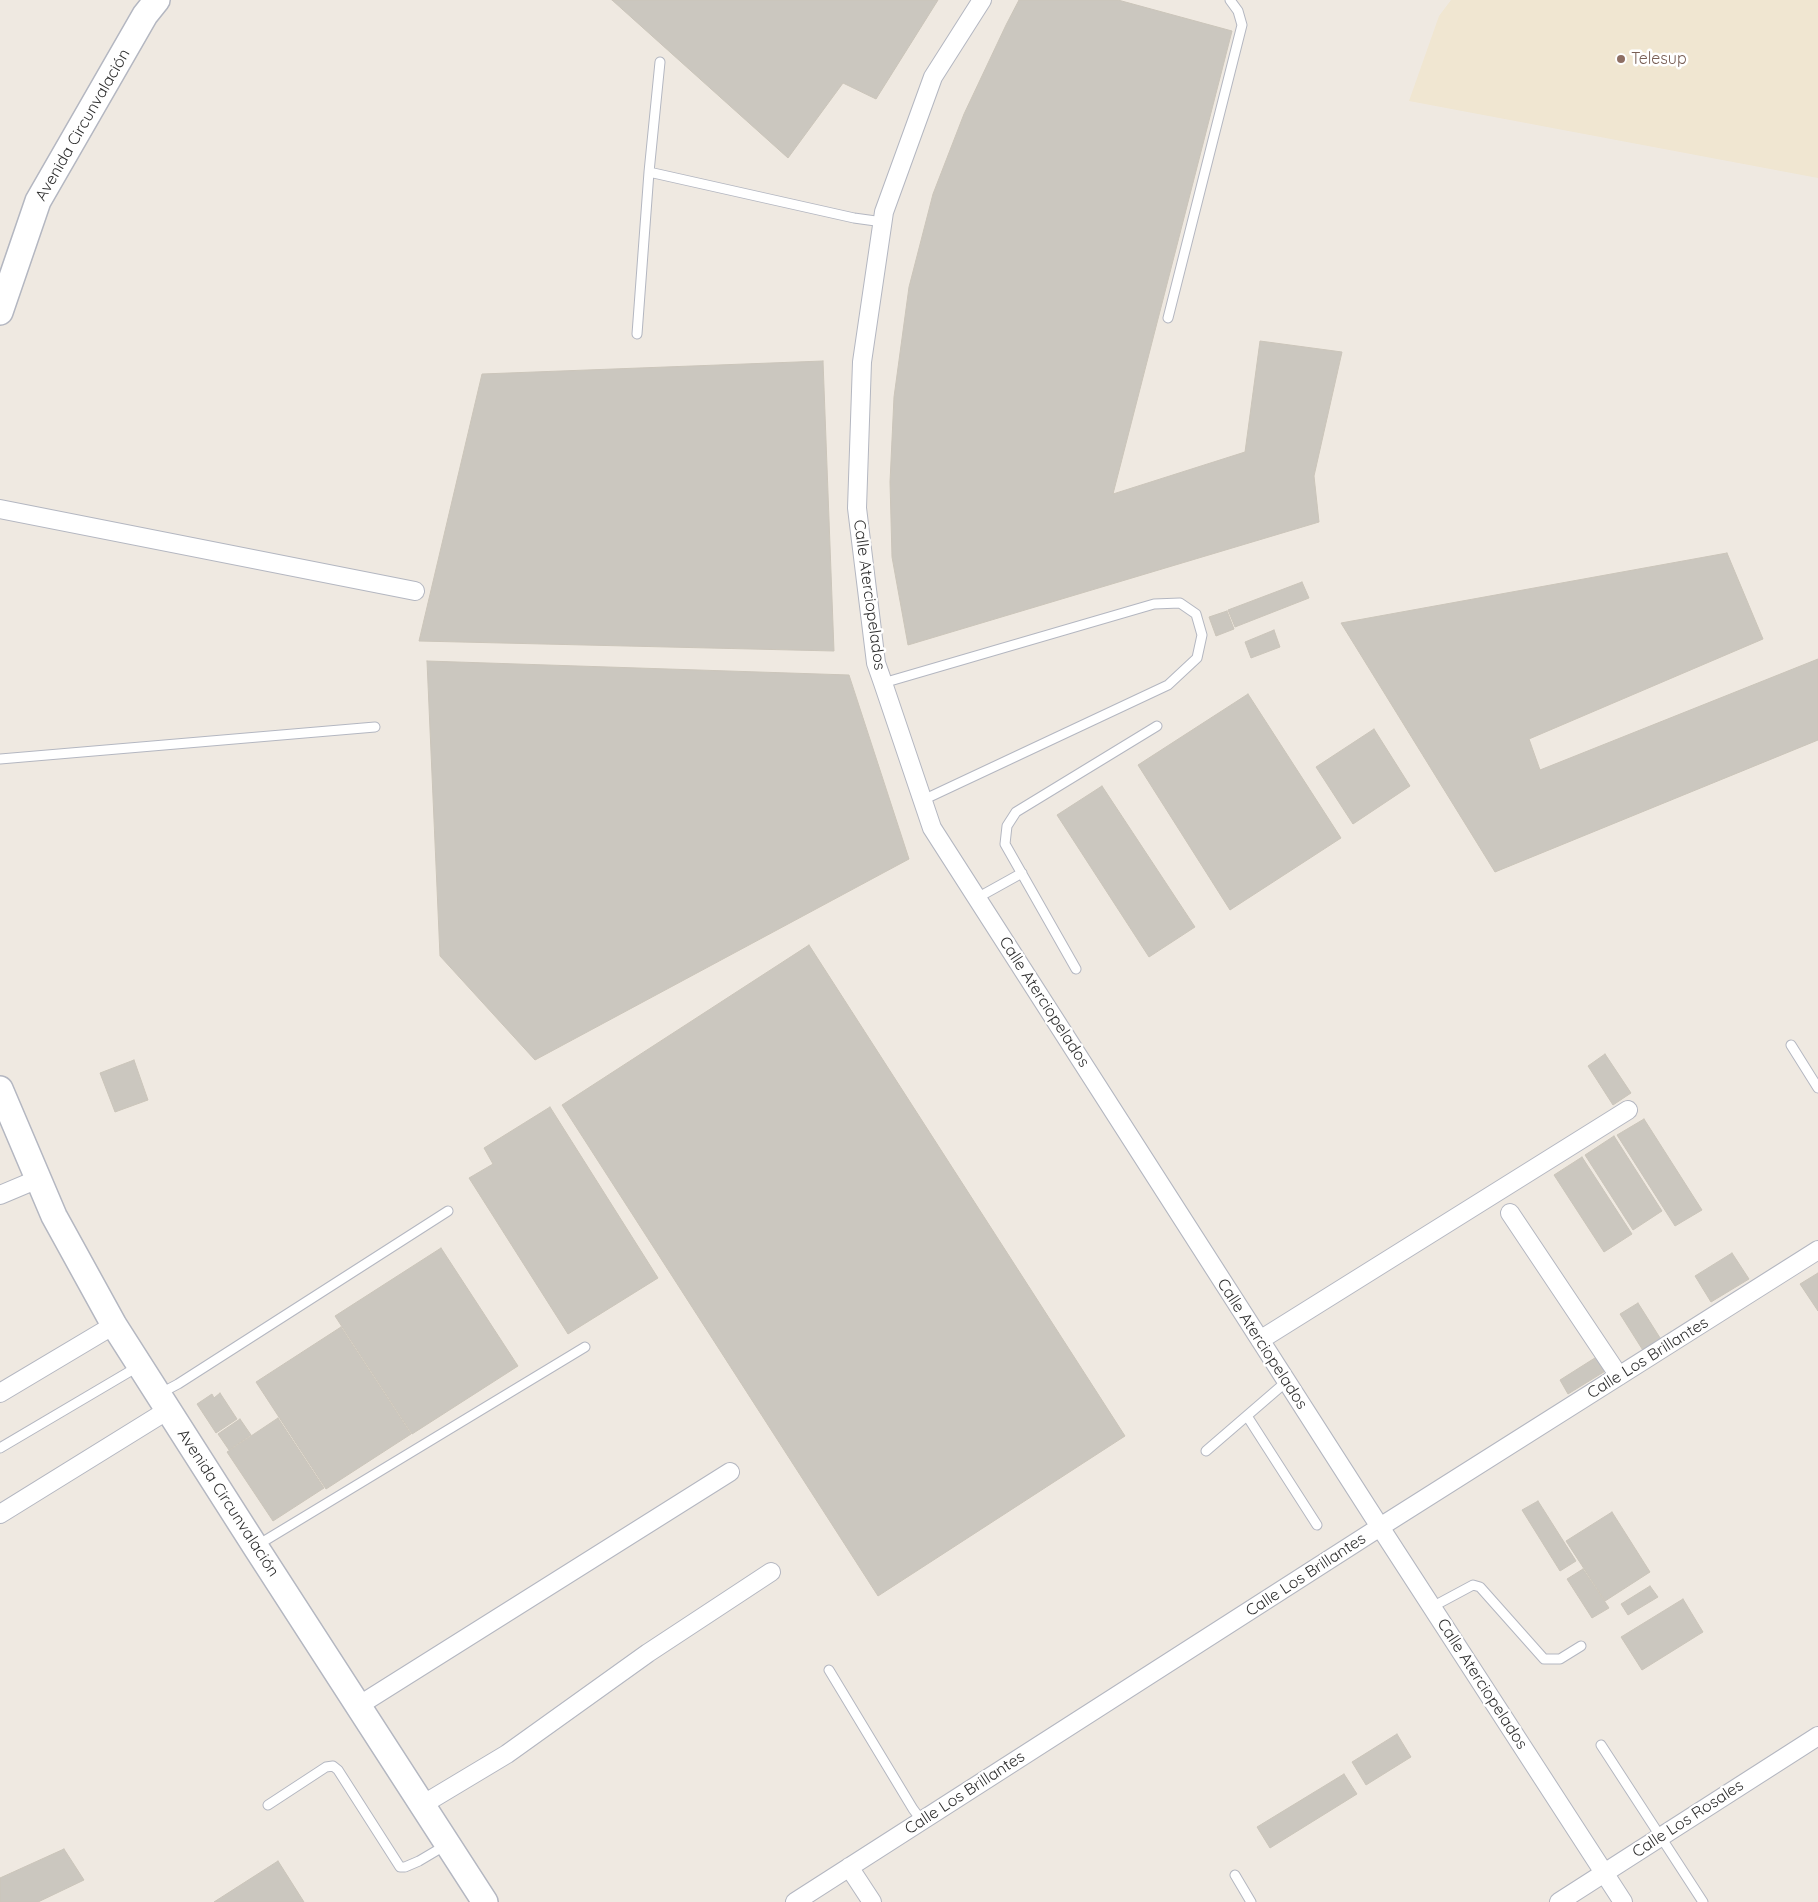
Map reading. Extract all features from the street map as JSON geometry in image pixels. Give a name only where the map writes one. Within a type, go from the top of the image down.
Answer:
[{"type":"street","name":"Avenida Circunvalación","points":[[0,312],[38,201],[145,15],[157,0]]},
{"type":"street","name":"Calle Aterciopelados","points":[[982,0],[933,77],[884,212],[862,362],[857,508],[876,663],[932,828],[1286,1382],[1623,1902]]},
{"type":"street","points":[[0,509],[416,591]]},
{"type":"street","name":"Avenida Circunvalación","points":[[0,1088],[54,1216],[114,1325],[485,1902]]},
{"type":"street","points":[[1260,1340],[1628,1110]]},
{"type":"street","points":[[0,1195],[38,1179]]},
{"type":"street","points":[[1510,1213],[1620,1376]]},
{"type":"street","name":"Calle Los Brillantes","points":[[795,1902],[1380,1527],[1818,1250]]},
{"type":"street","points":[[0,1393],[114,1325]]},
{"type":"street","points":[[0,1514],[162,1402]]},
{"type":"street","points":[[358,1706],[730,1472]]},
{"type":"street","points":[[422,1805],[506,1754],[648,1653],[771,1572]]},
{"type":"street","name":"Calle Los Rosales","points":[[1558,1902],[1818,1736]]},
{"type":"street","points":[[849,1867],[872,1902]]},
{"type":"lane","points":[[1168,318],[1242,25],[1238,11],[1230,0]]},
{"type":"lane","points":[[637,334],[649,172],[660,62]]},
{"type":"lane","points":[[649,172],[854,218],[883,222]]},
{"type":"lane","points":[[883,683],[1154,604],[1180,604],[1196,614],[1202,635],[1197,658],[1168,685],[923,800]]},
{"type":"lane","points":[[1076,969],[1005,844],[1007,826],[1016,812],[1157,726]]},
{"type":"lane","points":[[0,759],[375,727]]},
{"type":"lane","points":[[977,898],[1022,873]]},
{"type":"lane","points":[[1791,1045],[1818,1088]]},
{"type":"lane","points":[[162,1402],[178,1384],[448,1211]]},
{"type":"lane","points":[[255,1546],[585,1347]]},
{"type":"lane","points":[[0,1448],[140,1366]]},
{"type":"lane","points":[[1206,1451],[1286,1382]]},
{"type":"lane","points":[[1247,1416],[1317,1525]]},
{"type":"lane","points":[[1432,1607],[1473,1585],[1480,1587],[1544,1659],[1560,1659],[1581,1646]]},
{"type":"lane","points":[[829,1670],[922,1821]]},
{"type":"lane","points":[[1601,1744],[1703,1902]]},
{"type":"lane","points":[[268,1805],[326,1767],[332,1766],[338,1770],[400,1867],[405,1867],[419,1861],[448,1844]]},
{"type":"lane","points":[[1235,1876],[1251,1902]]},
{"type":"shaded area","name":"Telesup","points":[[1451,0],[1818,0],[1818,178],[1409,101],[1439,16]]},
{"type":"building","points":[[612,0],[938,0],[876,99],[843,83],[788,158]]},
{"type":"building","points":[[1019,0],[1118,0],[1232,31],[1113,494],[1245,452],[1260,341],[1342,352],[1314,476],[1319,522],[908,645],[892,557],[890,482],[894,397],[909,287],[933,194],[964,114]]},
{"type":"building","points":[[823,361],[834,651],[419,641],[482,374]]},
{"type":"building","points":[[1727,553],[1763,639],[1529,739],[1540,770],[1818,659],[1818,740],[1495,872],[1341,623]]},
{"type":"building","points":[[1302,582],[1309,598],[1235,627],[1228,610]]},
{"type":"building","points":[[1227,611],[1234,629],[1216,636],[1209,617]]},
{"type":"building","points":[[1274,630],[1280,647],[1251,658],[1245,642]]},
{"type":"building","points":[[427,661],[849,675],[909,859],[535,1060],[440,956]]},
{"type":"building","points":[[1248,694],[1341,838],[1230,910],[1138,765]]},
{"type":"building","points":[[1374,729],[1410,786],[1353,824],[1316,767]]},
{"type":"building","points":[[1102,786],[1195,927],[1149,957],[1057,815]]},
{"type":"building","points":[[809,945],[1125,1436],[878,1596],[562,1105]]},
{"type":"building","points":[[1605,1054],[1631,1093],[1613,1105],[1588,1066]]},
{"type":"building","points":[[134,1060],[148,1100],[115,1112],[100,1073]]},
{"type":"building","points":[[550,1107],[658,1278],[568,1334],[469,1178],[493,1164],[484,1148]]},
{"type":"building","points":[[1644,1119],[1702,1210],[1675,1226],[1617,1135]]},
{"type":"building","points":[[1614,1136],[1662,1211],[1633,1230],[1585,1155]]},
{"type":"building","points":[[1582,1157],[1632,1234],[1604,1252],[1554,1175]]},
{"type":"building","points":[[441,1248],[518,1366],[412,1434],[335,1316]]},
{"type":"building","points":[[1732,1253],[1749,1279],[1711,1302],[1695,1276]]},
{"type":"building","points":[[1818,1273],[1818,1311],[1800,1284]]},
{"type":"building","points":[[1638,1303],[1662,1341],[1644,1352],[1620,1314]]},
{"type":"building","points":[[341,1327],[411,1434],[326,1489],[256,1382]]},
{"type":"building","points":[[1598,1356],[1607,1370],[1568,1394],[1560,1380]]},
{"type":"building","points":[[220,1393],[237,1419],[216,1433],[197,1404],[212,1394],[214,1398]]},
{"type":"building","points":[[278,1418],[324,1488],[273,1521],[227,1452]]},
{"type":"building","points":[[240,1419],[251,1435],[229,1450],[218,1434]]},
{"type":"building","points":[[1538,1501],[1576,1561],[1560,1571],[1522,1510]]},
{"type":"building","points":[[1612,1512],[1650,1572],[1605,1601],[1566,1541]]},
{"type":"building","points":[[1583,1569],[1609,1608],[1592,1618],[1567,1579]]},
{"type":"building","points":[[1650,1586],[1658,1597],[1628,1615],[1621,1604]]},
{"type":"building","points":[[1683,1599],[1703,1632],[1642,1670],[1621,1637]]},
{"type":"building","points":[[1397,1734],[1411,1757],[1366,1785],[1352,1762]]},
{"type":"building","points":[[1344,1774],[1357,1794],[1270,1848],[1257,1827]]},
{"type":"building","points":[[64,1849],[84,1880],[38,1902],[0,1902],[0,1878]]},
{"type":"building","points":[[278,1861],[304,1902],[214,1902]]},
{"type":"place","name":"Telesup","points":[[1621,59]]}]
